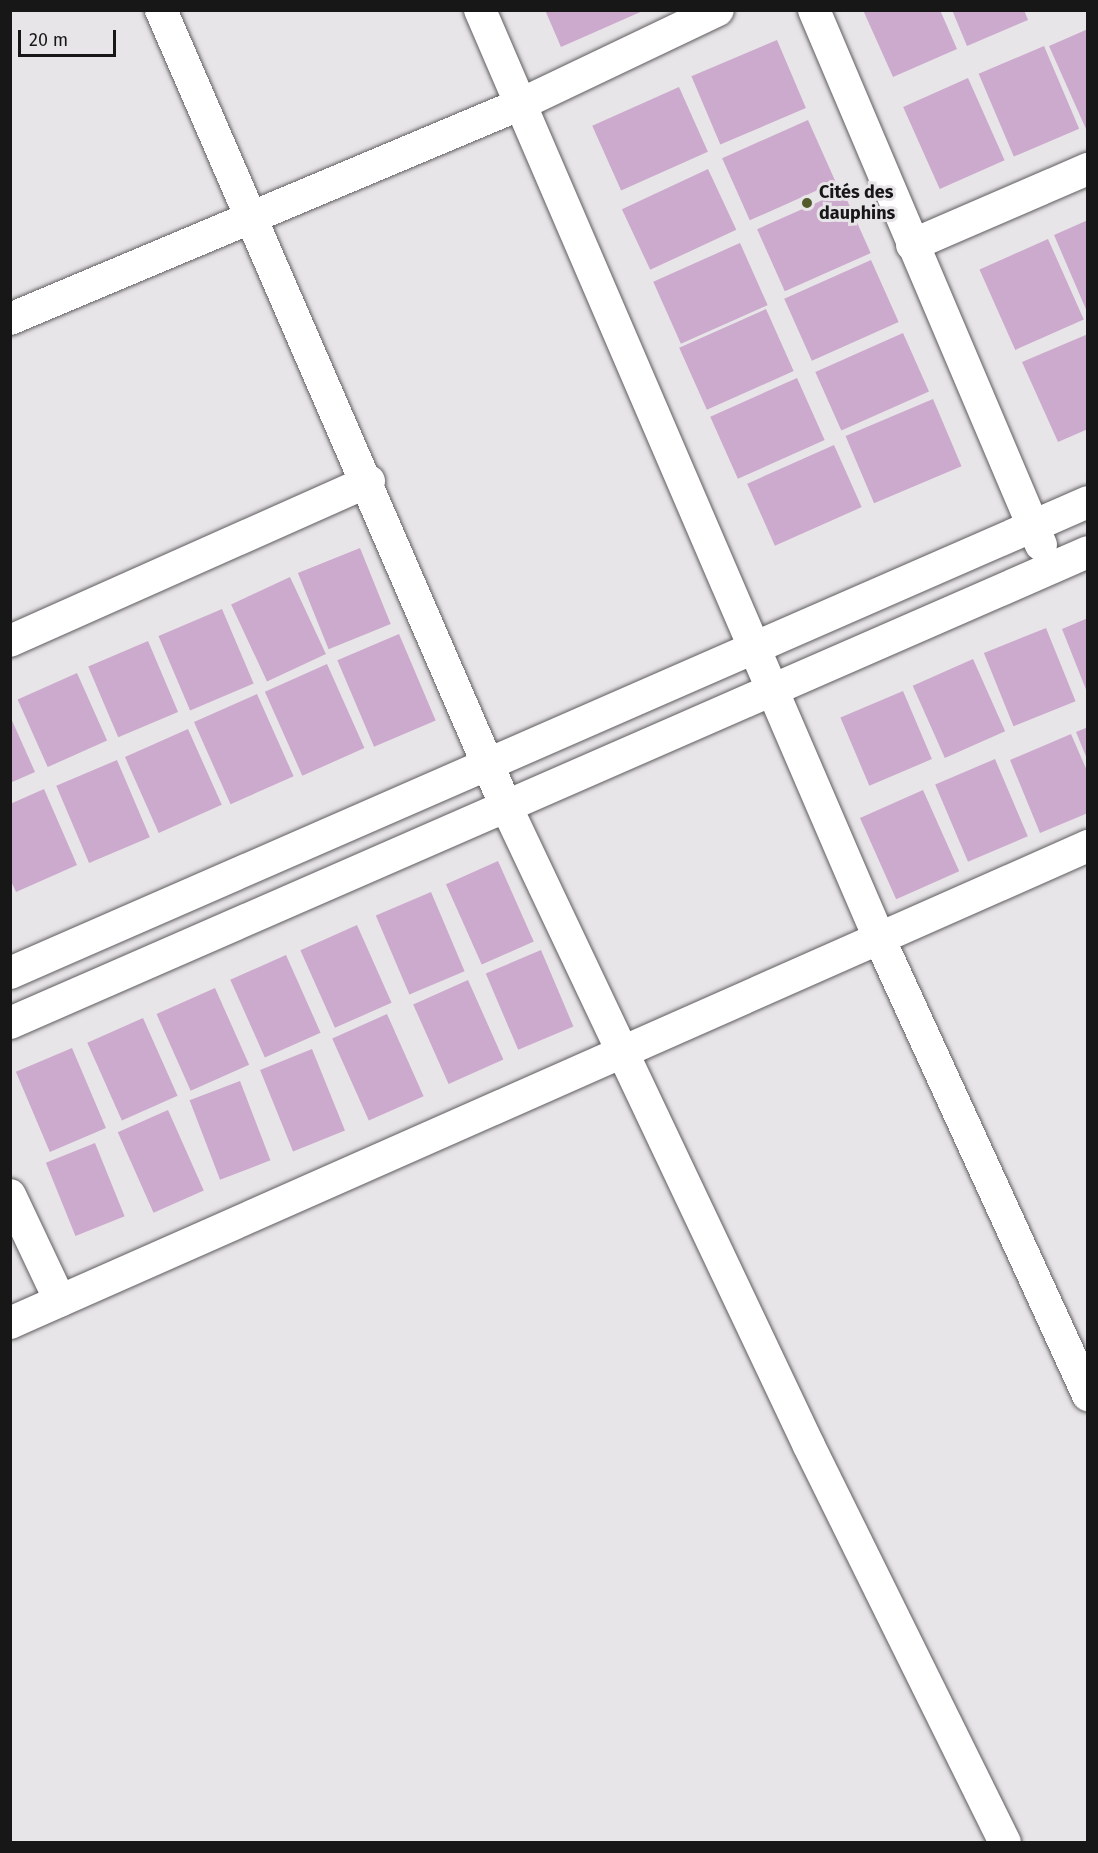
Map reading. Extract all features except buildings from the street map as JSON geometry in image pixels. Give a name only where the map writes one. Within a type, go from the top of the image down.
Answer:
[{"type":"street","points":[[161,10],[369,481],[505,804],[623,1055],[1005,1842]]},
{"type":"street","points":[[480,10],[879,938],[1088,1395]]},
{"type":"street","points":[[10,318],[251,214],[521,104],[718,10]]},
{"type":"street","points":[[814,10],[1051,568]]},
{"type":"street","points":[[912,245],[1088,169]]},
{"type":"street","points":[[10,641],[369,481]]},
{"type":"street","points":[[10,973],[1088,502]]},
{"type":"street","points":[[10,1023],[505,804],[1088,552]]},
{"type":"street","points":[[10,1323],[623,1055],[1088,846]]},
{"type":"street","points":[[10,1195],[60,1301]]},
{"type":"place","name":"Cités des dauphins","points":[[807,203]]}]
